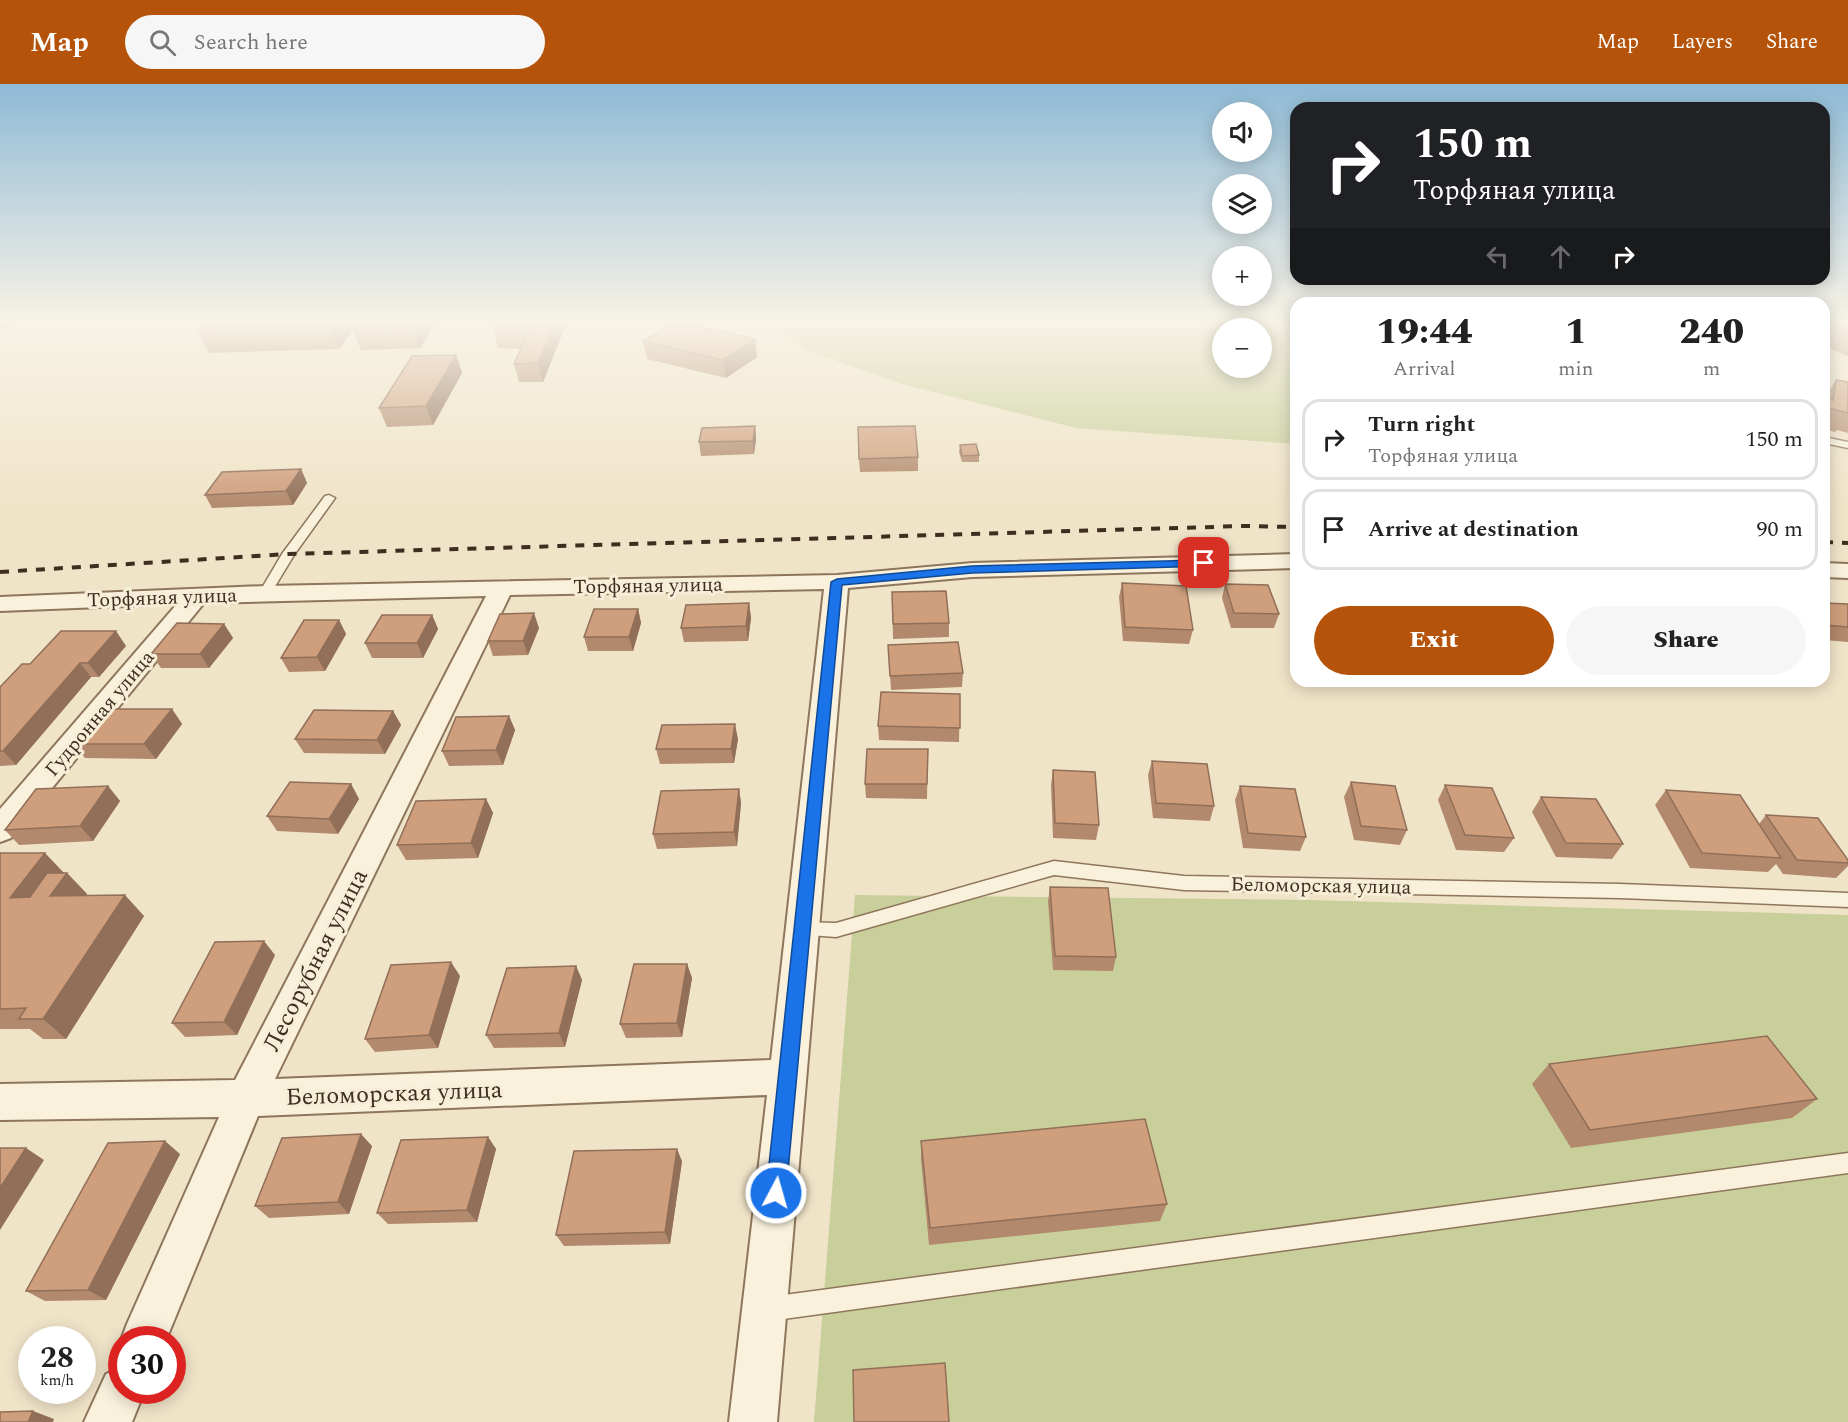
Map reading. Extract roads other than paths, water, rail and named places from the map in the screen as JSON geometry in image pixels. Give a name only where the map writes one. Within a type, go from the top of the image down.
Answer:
[{"type":"street","name":"Торфяная улица","points":[[0,604],[265,593],[837,582],[972,570],[1290,561]]},
{"type":"street","points":[[1830,570],[1848,572]]},
{"type":"street","points":[[753,1422],[837,582]]},
{"type":"street","name":"Лесорубная улица","points":[[149,1326],[246,1098],[502,588]]},
{"type":"street","name":"Гудронная улица","points":[[0,830],[197,596]]},
{"type":"street","name":"Беломорская улица","points":[[0,1101],[246,1098],[788,1077]]},
{"type":"street","points":[[108,1422],[116,1404]]},
{"type":"lane","points":[[1830,441],[1848,445]]},
{"type":"lane","points":[[265,593],[288,554],[329,498]]},
{"type":"lane","name":"Беломорская улица","points":[[802,929],[836,930],[1054,868],[1184,883],[1620,891],[1848,900]]},
{"type":"lane","points":[[764,1309],[1848,1163]]},
{"type":"railway","points":[[0,572],[288,554],[1244,526],[1290,527]]},
{"type":"railway","points":[[1830,542],[1848,543]]}]
